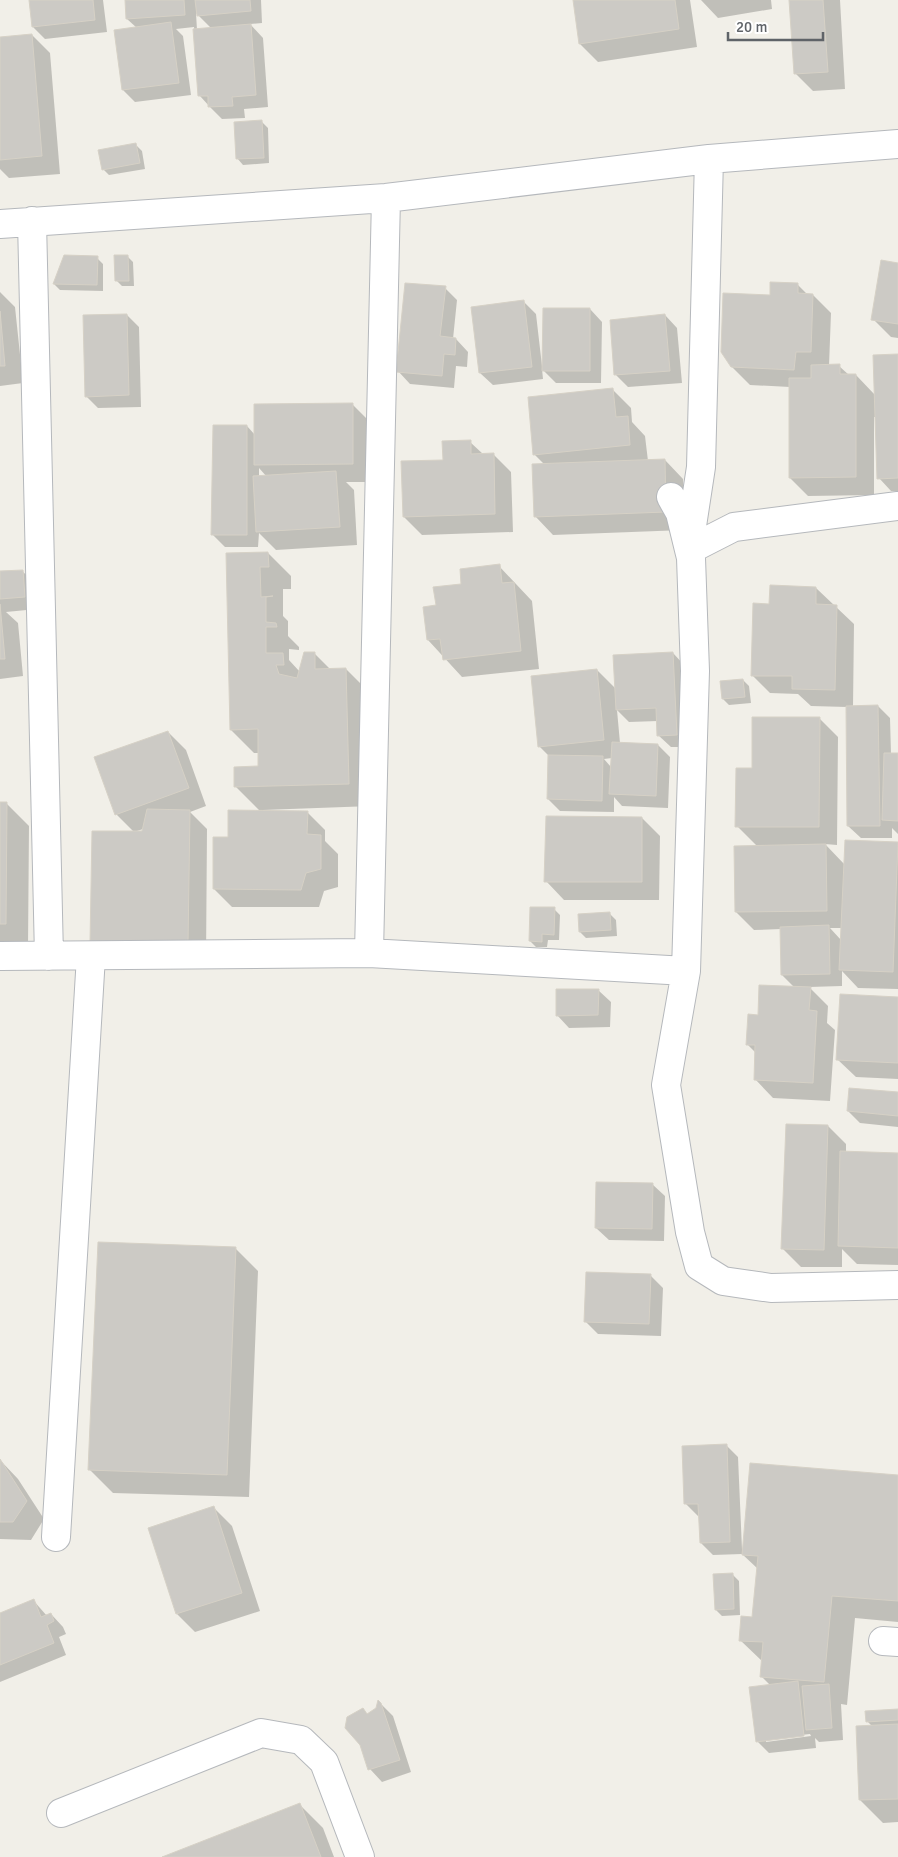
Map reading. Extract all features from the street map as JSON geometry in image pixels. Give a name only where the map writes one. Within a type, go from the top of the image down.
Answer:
[{"type":"street","points":[[0,224],[386,198],[709,158],[898,144]]},
{"type":"street","points":[[689,550],[701,467],[709,158]]},
{"type":"street","points":[[369,953],[386,198]]},
{"type":"street","points":[[32,221],[49,956]]},
{"type":"street","points":[[671,497],[680,513],[691,558],[695,671],[686,971],[666,1085],[690,1232],[699,1266],[722,1281],[771,1288],[898,1285]]},
{"type":"street","points":[[689,550],[734,527],[898,506]]},
{"type":"street","points":[[0,956],[369,953],[686,971]]},
{"type":"street","points":[[56,1537],[91,956]]},
{"type":"street","points":[[61,1813],[261,1733],[301,1740],[324,1762],[360,1857]]},
{"type":"building","points":[[29,0],[93,0],[95,20],[32,27]]},
{"type":"building","points":[[125,0],[184,0],[185,15],[126,19]]},
{"type":"building","points":[[195,0],[250,0],[251,11],[197,16]]},
{"type":"building","points":[[573,0],[675,0],[679,29],[579,44]]},
{"type":"building","points":[[789,0],[823,0],[828,72],[794,74]]},
{"type":"building","points":[[171,22],[179,83],[122,90],[114,30]]},
{"type":"building","points":[[251,24],[256,95],[232,97],[233,106],[208,107],[208,96],[198,96],[193,29]]},
{"type":"building","points":[[32,34],[42,156],[0,160],[0,37]]},
{"type":"building","points":[[262,120],[264,158],[236,159],[234,122]]},
{"type":"building","points":[[136,143],[140,163],[102,170],[98,150]]},
{"type":"building","points":[[64,255],[98,256],[97,285],[53,284]]},
{"type":"building","points":[[114,255],[128,255],[129,281],[115,281]]},
{"type":"building","points":[[881,260],[898,263],[898,324],[871,320]]},
{"type":"building","points":[[770,282],[798,283],[798,293],[813,294],[811,352],[796,352],[794,370],[731,367],[721,352],[723,293],[770,295]]},
{"type":"building","points":[[405,283],[446,286],[440,336],[456,338],[455,355],[444,354],[442,376],[396,372]]},
{"type":"building","points":[[524,300],[532,367],[479,373],[471,307]]},
{"type":"building","points":[[543,308],[590,308],[590,371],[542,371]]},
{"type":"building","points":[[0,311],[5,366],[0,366]]},
{"type":"building","points":[[127,314],[129,395],[85,397],[83,315]]},
{"type":"building","points":[[665,314],[670,371],[614,375],[610,320]]},
{"type":"building","points":[[898,354],[898,478],[877,479],[873,355]]},
{"type":"building","points":[[840,364],[840,374],[856,374],[856,477],[789,478],[789,378],[811,378],[811,365]]},
{"type":"building","points":[[613,388],[616,417],[628,416],[630,445],[533,455],[528,397]]},
{"type":"building","points":[[353,403],[353,464],[254,465],[254,404]]},
{"type":"building","points":[[213,425],[247,425],[247,535],[211,535]]},
{"type":"building","points":[[471,440],[471,454],[494,453],[495,514],[403,517],[401,461],[443,460],[442,441]]},
{"type":"building","points":[[665,459],[666,512],[534,517],[532,464]]},
{"type":"building","points":[[336,471],[340,527],[256,532],[253,476]]},
{"type":"building","points":[[268,552],[269,567],[260,567],[261,597],[273,596],[266,597],[266,622],[276,623],[277,627],[266,627],[266,653],[283,653],[284,665],[276,665],[279,674],[297,678],[304,652],[315,652],[315,669],[346,668],[349,784],[234,787],[234,767],[258,766],[258,729],[230,730],[226,553]]},
{"type":"building","points":[[500,564],[502,583],[514,582],[521,651],[443,660],[440,639],[427,640],[423,607],[436,605],[433,587],[461,584],[460,569]]},
{"type":"building","points":[[23,570],[25,597],[0,599],[0,571]]},
{"type":"building","points":[[770,585],[816,587],[816,604],[837,605],[835,690],[792,689],[792,676],[751,676],[753,603],[769,604]]},
{"type":"building","points":[[0,604],[5,659],[0,659]]},
{"type":"building","points":[[673,652],[677,735],[657,736],[656,708],[616,710],[613,655]]},
{"type":"building","points":[[597,669],[604,740],[538,747],[531,676]]},
{"type":"building","points":[[743,679],[745,697],[722,699],[720,681]]},
{"type":"building","points":[[878,705],[880,826],[847,826],[846,706]]},
{"type":"building","points":[[752,717],[820,717],[819,827],[735,827],[736,768],[752,768]]},
{"type":"building","points":[[168,731],[189,788],[115,815],[94,757]]},
{"type":"building","points":[[612,742],[658,744],[656,796],[609,794]]},
{"type":"building","points":[[884,753],[898,753],[898,821],[882,820]]},
{"type":"building","points":[[548,755],[603,756],[602,801],[547,799]]},
{"type":"building","points":[[0,802],[7,802],[6,924],[0,924]]},
{"type":"building","points":[[147,809],[190,810],[188,944],[90,943],[92,831],[142,831]]},
{"type":"building","points":[[228,810],[308,811],[307,834],[321,835],[321,869],[306,873],[301,890],[213,889],[213,837],[228,837]]},
{"type":"building","points":[[546,816],[642,817],[642,882],[544,882]]},
{"type":"building","points":[[845,840],[898,842],[893,972],[839,970]]},
{"type":"building","points":[[826,844],[827,911],[735,912],[734,846]]},
{"type":"building","points":[[530,907],[555,907],[554,935],[542,934],[542,942],[529,941]]},
{"type":"building","points":[[610,912],[611,930],[579,932],[578,914]]},
{"type":"building","points":[[829,925],[830,974],[781,975],[780,927]]},
{"type":"building","points":[[759,985],[811,987],[809,1010],[817,1011],[813,1083],[754,1080],[755,1045],[746,1045],[748,1014],[758,1015]]},
{"type":"building","points":[[556,989],[599,989],[598,1015],[556,1016]]},
{"type":"building","points":[[840,994],[898,997],[898,1063],[836,1060]]},
{"type":"building","points":[[849,1088],[898,1092],[898,1116],[847,1111]]},
{"type":"building","points":[[786,1124],[828,1125],[824,1250],[781,1249]]},
{"type":"building","points":[[840,1151],[898,1153],[898,1248],[838,1246]]},
{"type":"building","points":[[596,1182],[653,1183],[652,1229],[595,1228]]},
{"type":"building","points":[[98,1242],[236,1247],[227,1475],[88,1470]]},
{"type":"building","points":[[586,1272],[651,1274],[649,1324],[584,1322]]},
{"type":"building","points":[[727,1444],[730,1542],[700,1543],[698,1504],[684,1504],[682,1446]]},
{"type":"building","points":[[0,1459],[27,1501],[13,1522],[0,1522]]},
{"type":"building","points":[[750,1463],[898,1475],[898,1601],[832,1596],[824,1682],[760,1677],[763,1642],[739,1641],[741,1616],[752,1617],[758,1556],[742,1555]]},
{"type":"building","points":[[214,1506],[242,1593],[176,1614],[148,1528]]},
{"type":"building","points":[[733,1573],[734,1609],[715,1610],[713,1574]]},
{"type":"building","points":[[34,1599],[41,1617],[51,1613],[54,1621],[47,1625],[54,1643],[0,1665],[0,1613]]},
{"type":"building","points":[[798,1681],[804,1736],[756,1742],[749,1687]]},
{"type":"building","points":[[829,1684],[832,1728],[806,1730],[802,1686]]},
{"type":"building","points":[[378,1700],[381,1703],[400,1760],[368,1770],[360,1745],[345,1728],[347,1717],[363,1708],[367,1714],[376,1708]]},
{"type":"building","points":[[898,1709],[898,1720],[866,1722],[865,1711]]},
{"type":"building","points":[[898,1724],[898,1799],[859,1800],[856,1726]]},
{"type":"building","points":[[300,1803],[321,1857],[162,1857]]}]
